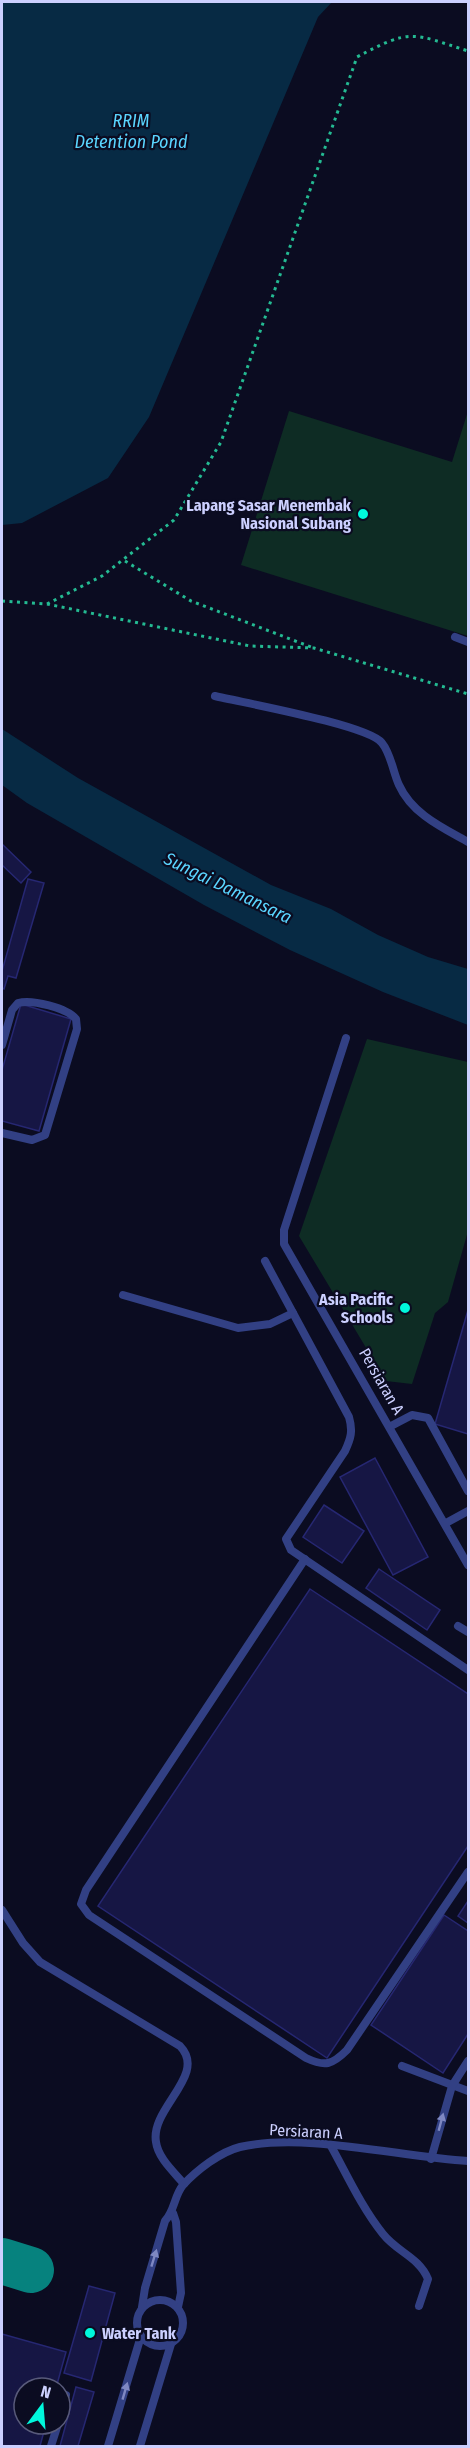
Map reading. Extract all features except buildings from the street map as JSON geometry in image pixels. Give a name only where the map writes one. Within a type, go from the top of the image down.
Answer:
[{"type":"lane","points":[[455,638],[468,642]]},
{"type":"lane","points":[[215,696],[350,728],[375,737],[386,748],[399,786],[409,803],[436,824],[468,842]]},
{"type":"lane","points":[[2,1046],[12,1010],[18,1003],[28,1002],[68,1013],[76,1019],[77,1029],[45,1135],[32,1140],[2,1133]]},
{"type":"lane","name":"Persiaran A","points":[[346,1038],[284,1230],[284,1244],[391,1426],[468,1564]]},
{"type":"lane","points":[[265,1261],[349,1417],[352,1428],[351,1439],[345,1451],[286,1539],[291,1550],[468,1670]]},
{"type":"lane","points":[[123,1296],[238,1328],[270,1324],[293,1313]]},
{"type":"lane","points":[[391,1426],[412,1415],[428,1418],[468,1491]]},
{"type":"lane","points":[[446,1524],[468,1511]]},
{"type":"lane","points":[[305,1559],[86,1890],[81,1904],[89,1916],[306,2058],[322,2065],[335,2063],[347,2050],[465,1885],[468,1872]]},
{"type":"lane","points":[[458,1626],[468,1632]]},
{"type":"lane","points":[[2,1910],[23,1943],[40,1962],[180,2046],[187,2053],[189,2059],[186,2073],[160,2118],[156,2130],[156,2143],[168,2166],[184,2184]]},
{"type":"lane","points":[[431,2159],[452,2086],[468,2061]]},
{"type":"lane","points":[[402,2066],[468,2091]]},
{"type":"lane","name":"Persiaran A","points":[[142,2307],[145,2288],[165,2221],[173,2212],[184,2184],[218,2156],[239,2147],[283,2143],[468,2161]]},
{"type":"lane","points":[[331,2146],[384,2236],[419,2262],[425,2271],[428,2279],[419,2306]]},
{"type":"lane","name":"Persiaran A","points":[[173,2212],[181,2293],[178,2307]]},
{"type":"lane","points":[[160,2299],[170,2301],[178,2307],[184,2323],[178,2339],[171,2344],[156,2346],[141,2336],[137,2327],[137,2316],[142,2307],[160,2299]]},
{"type":"lane","points":[[108,2446],[141,2336]]},
{"type":"lane","points":[[140,2446],[171,2344]]},
{"type":"path","points":[[47,604],[102,576],[125,561],[174,520],[221,442],[357,57],[394,38],[415,34],[468,51]]},
{"type":"path","points":[[125,561],[191,601],[314,648],[468,694]]},
{"type":"path","points":[[2,601],[47,604],[250,646],[314,648]]},
{"type":"green space","name":"Lapang Sasar Menembak Nasional Subang","points":[[289,411],[452,462],[468,411],[468,636],[241,565]]},
{"type":"green space","name":"Asia Pacific Schools","points":[[367,1039],[468,1062],[468,1231],[448,1302],[435,1313],[412,1384],[386,1381],[299,1236]]},
{"type":"water","name":"RRIM Detention Pond","points":[[2,2],[332,2],[318,17],[149,417],[108,478],[22,523],[2,525]]},
{"type":"water","name":"Sungai Damansara","points":[[2,729],[78,778],[271,885],[331,909],[378,935],[428,957],[468,969],[468,1025],[383,992],[290,950],[204,905],[27,803],[2,785]]},
{"type":"taxiway","points":[[2,2261],[31,2270]]},
{"type":"place","name":"Lapang Sasar Menembak Nasional Subang","points":[[363,514]]},
{"type":"place","name":"Asia Pacific Schools","points":[[405,1308]]},
{"type":"place","name":"Water Tank","points":[[90,2333]]}]
